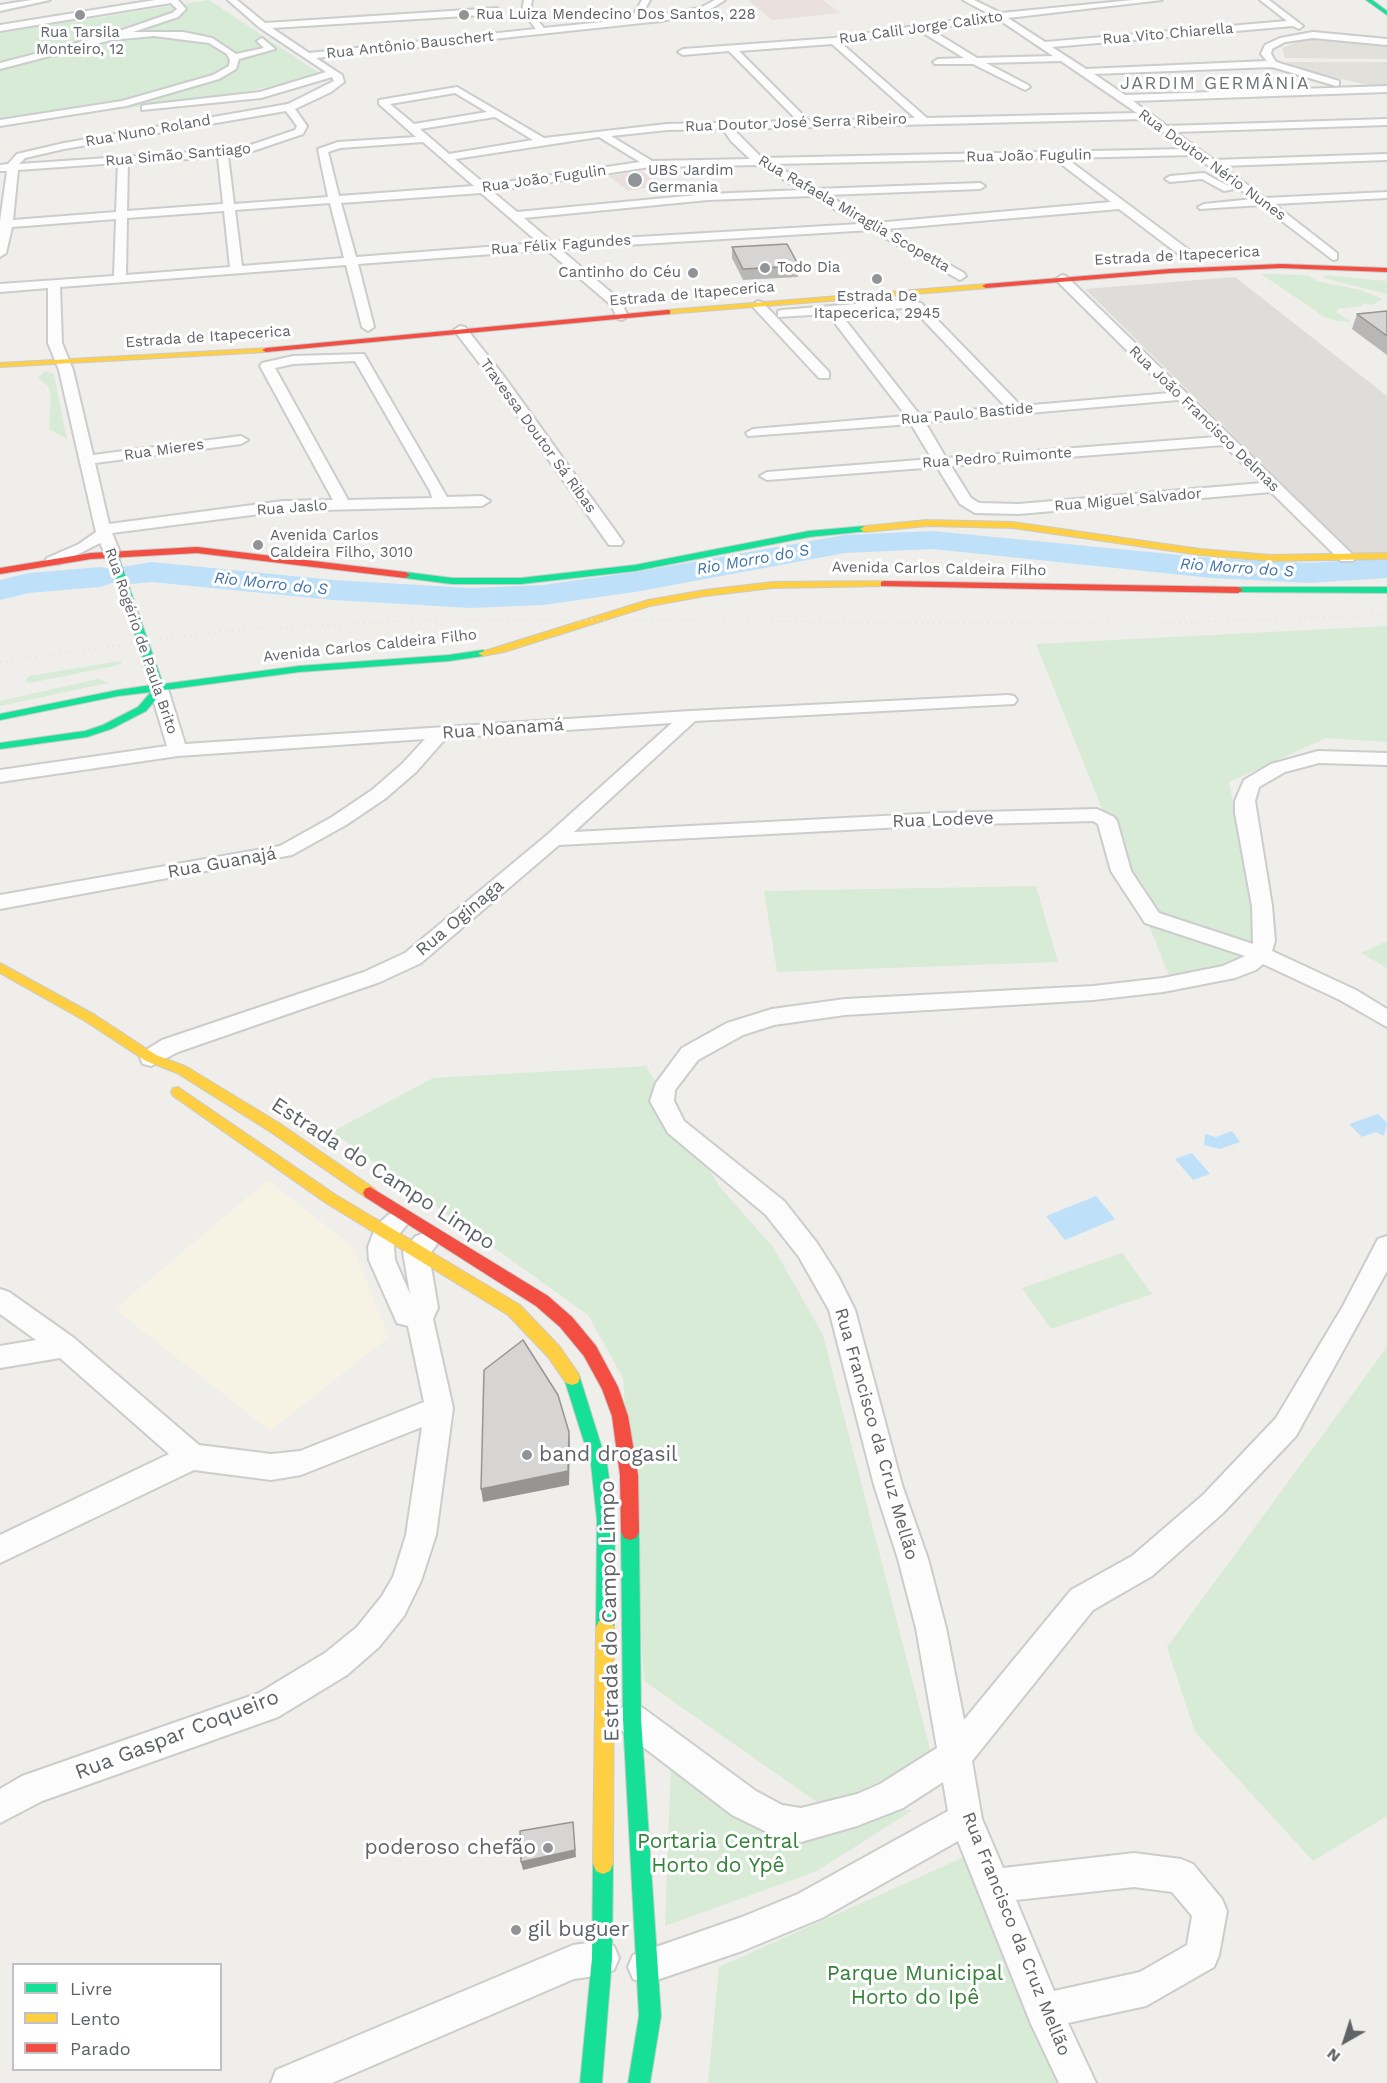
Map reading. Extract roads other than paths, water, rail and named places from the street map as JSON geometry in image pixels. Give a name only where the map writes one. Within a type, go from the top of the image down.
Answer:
[{"type":"main road","points":[[1369,0],[1387,14]]},
{"type":"main road","name":"Estrada de Itapecerica","points":[[0,351],[61,356],[260,351],[460,330],[619,310],[1189,256],[1387,258]]},
{"type":"main road","name":"Estrada de Itapecerica","points":[[298,332],[619,310],[758,305],[1062,279],[1241,267],[1387,270]]},
{"type":"main road","points":[[404,336],[487,323],[619,310]]},
{"type":"main road","name":"Estrada de Itapecerica","points":[[0,364],[207,339]]},
{"type":"main road","name":"Avenida Carlos Caldeira Filho","points":[[0,571],[53,561],[106,539],[453,581],[521,581],[635,568],[809,534],[863,527],[973,523],[1089,535],[1200,552],[1271,558],[1387,556]]},
{"type":"main road","name":"Rua Rogério de Paula Brito","points":[[106,539],[159,689]]},
{"type":"main road","name":"Avenida Carlos Caldeira Filho","points":[[0,717],[118,693],[299,669],[449,658],[500,650],[648,603],[773,585],[850,583],[1318,592],[1387,590]]},
{"type":"main road","points":[[0,746],[87,734],[107,727],[142,709],[159,689]]},
{"type":"main road","points":[[0,953],[90,1018]]},
{"type":"main road","name":"Estrada do Campo Limpo","points":[[0,967],[90,1018],[151,1058],[182,1070],[404,1215],[542,1301],[566,1322],[590,1351],[610,1387],[620,1416],[629,1474],[632,1719],[645,1967],[650,2016],[639,2083]]},
{"type":"main road","name":"Estrada do Campo Limpo","points":[[151,1058],[165,1080],[331,1200],[514,1310],[554,1352],[572,1377],[586,1416],[599,1464],[606,1520],[602,1958],[591,2083]]},
{"type":"street","points":[[0,8],[46,0]]},
{"type":"street","points":[[93,0],[110,11]]},
{"type":"street","points":[[0,28],[172,0],[182,9],[181,12],[111,37],[0,66]]},
{"type":"street","points":[[232,0],[263,26],[337,75],[339,82],[328,90],[291,106]]},
{"type":"street","name":"Rua Antônio Bauschert","points":[[307,56],[504,22],[495,0]]},
{"type":"street","points":[[528,0],[526,11],[542,31]]},
{"type":"street","points":[[634,21],[646,0]]},
{"type":"street","points":[[263,26],[504,22],[542,31],[661,18],[703,10],[721,0]]},
{"type":"street","points":[[968,1],[985,0]]},
{"type":"street","name":"Rua Calil Jorge Calixto","points":[[683,52],[834,41],[1000,16],[1158,0]]},
{"type":"street","points":[[1264,0],[1313,36]]},
{"type":"street","name":"Rua Doutor Nério Nunes","points":[[968,1],[1000,16],[1123,98],[1263,201],[1333,256]]},
{"type":"street","points":[[661,18],[668,25]]},
{"type":"street","name":"Rua Vito Chiarella","points":[[1043,45],[1293,22]]},
{"type":"street","points":[[922,28],[975,61],[1025,87]]},
{"type":"street","points":[[0,123],[123,104],[229,71],[233,67],[233,57],[230,52],[212,41],[190,36],[143,33],[111,37]]},
{"type":"street","points":[[1273,64],[1266,54],[1268,47],[1283,40],[1313,36],[1387,42]]},
{"type":"street","points":[[233,57],[270,49],[262,41]]},
{"type":"street","points":[[834,41],[922,120]]},
{"type":"street","points":[[731,48],[806,123]]},
{"type":"street","points":[[938,62],[1062,58]]},
{"type":"street","points":[[1085,72],[1273,64],[1361,89]]},
{"type":"street","points":[[0,128],[86,114],[240,98],[337,75]]},
{"type":"street","points":[[1123,98],[1387,89]]},
{"type":"street","points":[[542,141],[460,91],[382,102],[448,157],[619,310]]},
{"type":"street","name":"Rua Simão Santiago","points":[[0,168],[249,151],[299,132],[302,126],[290,110],[291,106]]},
{"type":"street","name":"Rua Nuno Roland","points":[[13,168],[15,160],[21,156],[39,151],[291,106]]},
{"type":"street","points":[[413,128],[496,114]]},
{"type":"street","name":"Rua Doutor José Serra Ribeiro","points":[[448,157],[600,133],[726,125],[1147,116]]},
{"type":"street","points":[[1165,129],[1387,122]]},
{"type":"street","name":"Rua Rafaela Miraglia Scopetta","points":[[726,125],[735,140],[759,161],[877,226],[960,276]]},
{"type":"street","points":[[600,133],[650,164]]},
{"type":"street","points":[[368,327],[322,151],[338,145],[427,139]]},
{"type":"street","name":"Rua João Fugulin","points":[[3,223],[484,189],[650,164],[1197,152]]},
{"type":"street","points":[[223,154],[236,269]]},
{"type":"street","points":[[1055,156],[1189,256]]},
{"type":"street","points":[[1211,163],[1387,157]]},
{"type":"street","points":[[950,158],[1013,214]]},
{"type":"street","points":[[120,278],[123,160]]},
{"type":"street","points":[[0,252],[13,168]]},
{"type":"street","points":[[1170,179],[1209,178],[1246,202]]},
{"type":"street","points":[[515,216],[676,199],[814,193],[988,193]]},
{"type":"street","points":[[1204,207],[1246,202],[1381,196],[1387,208]]},
{"type":"street","name":"Rua Félix Fagundes","points":[[0,288],[549,246],[877,226],[1121,205]]},
{"type":"street","name":"Rua João Francisco Delmas","points":[[1062,279],[1347,558]]},
{"type":"street","name":"Rua Rogério de Paula Brito","points":[[53,561],[106,539],[61,356],[55,343],[54,283]]},
{"type":"street","points":[[782,314],[904,304],[917,306],[1016,409]]},
{"type":"street","points":[[758,305],[824,375]]},
{"type":"street","points":[[831,310],[915,418],[944,462]]},
{"type":"street","name":"Travessa Doutor Sá Ribas","points":[[460,330],[498,378],[615,542]]},
{"type":"street","points":[[342,504],[267,366],[293,360],[359,357],[438,491],[441,502]]},
{"type":"street","name":"Rua Paulo Bastide","points":[[753,433],[1181,396]]},
{"type":"street","name":"Rua Mieres","points":[[88,460],[241,440]]},
{"type":"street","name":"Rua Pedro Ruimonte","points":[[768,476],[1226,441]]},
{"type":"street","name":"Rua Miguel Salvador","points":[[944,462],[965,501],[983,510],[1019,509],[1274,487]]},
{"type":"street","name":"Rua Jaslo","points":[[106,539],[283,506],[482,501]]},
{"type":"street","name":"Rua Rogério de Paula Brito","points":[[159,689],[178,750]]},
{"type":"street","name":"Rua Noanamá","points":[[0,776],[178,750],[690,716],[1008,700]]},
{"type":"street","name":"Rua Oginaga","points":[[151,1058],[170,1046],[372,977],[413,958],[555,839],[690,716]]},
{"type":"street","name":"Rua Guanajá","points":[[0,902],[285,851],[339,821],[379,794],[409,768],[440,733]]},
{"type":"street","points":[[1261,954],[1264,941],[1262,906],[1245,813],[1245,801],[1251,784],[1278,768],[1318,757],[1387,759]]},
{"type":"street","name":"Rua Lodeve","points":[[555,839],[941,819],[1096,815],[1107,821],[1120,871],[1152,918],[1179,929],[1261,954],[1348,994],[1387,1019]]},
{"type":"street","name":"Rua Francisco da Cruz Mellão","points":[[1078,2083],[1044,2011],[966,1820],[956,1755],[931,1628],[913,1558],[888,1485],[842,1310],[830,1283],[775,1208],[676,1127],[662,1101],[664,1089],[690,1053],[735,1029],[772,1017],[845,1007],[1093,993],[1163,985],[1227,973],[1248,965],[1261,954]]},
{"type":"street","points":[[404,1215],[385,1233],[381,1247],[384,1269],[406,1315],[420,1319]]},
{"type":"street","points":[[416,1252],[434,1233]]},
{"type":"street","points":[[632,1719],[689,1759],[744,1803],[778,1821],[801,1826],[857,1810],[891,1796],[956,1755],[1082,1600],[1142,1566],[1213,1504],[1286,1427],[1352,1314],[1387,1246]]},
{"type":"street","name":"Rua Gaspar Coqueiro","points":[[0,1807],[34,1788],[267,1706],[336,1664],[368,1637],[393,1606],[406,1581],[418,1544],[439,1408],[420,1319],[425,1308],[416,1252]]},
{"type":"street","points":[[0,1300],[65,1346],[192,1457]]},
{"type":"street","points":[[0,1357],[65,1346]]},
{"type":"street","points":[[0,1549],[192,1457],[271,1467],[302,1463],[439,1408]]},
{"type":"street","points":[[602,1879],[623,1901],[626,1946],[645,1967],[742,1934],[810,1906],[966,1820]]},
{"type":"street","points":[[994,1886],[1134,1870],[1181,1876],[1210,1911],[1202,1955],[1146,1988],[1044,2011]]},
{"type":"street","points":[[289,2083],[573,1962],[602,1958]]},
{"type":"water","points":[[1378,1114],[1387,1123],[1384,1136],[1376,1132],[1362,1137],[1349,1124]]},
{"type":"water","points":[[1232,1131],[1240,1142],[1220,1149],[1204,1145],[1205,1134],[1216,1137]]},
{"type":"water","points":[[1192,1153],[1210,1174],[1193,1180],[1175,1159]]},
{"type":"water","points":[[1096,1196],[1115,1219],[1065,1240],[1046,1216]]},
{"type":"waterway","name":"Rio Morro do S","points":[[121,575],[152,572],[333,590],[471,598],[543,595],[635,582],[845,544],[933,540],[1211,568],[1309,573],[1387,568]]},
{"type":"waterway","name":"Rio Morro do S","points":[[0,590],[29,583],[100,577]]},
{"type":"railway","points":[[0,662],[220,631],[440,619],[1144,624],[1387,615]]},
{"type":"place","name":"Rua Tarsila Monteiro, 12","points":[[80,15]]},
{"type":"place","name":"Rua Luiza Mendecino Dos Santos, 228","points":[[464,15]]},
{"type":"place","name":"UBS Jardim Germania","points":[[635,180]]},
{"type":"place","name":"Todo Dia","points":[[765,268]]},
{"type":"place","name":"Cantinho do Céu","points":[[693,273]]},
{"type":"place","name":"Estrada De Itapecerica, 2945","points":[[877,279]]},
{"type":"place","name":"Avenida Carlos Caldeira Filho, 3010","points":[[258,545]]},
{"type":"place","name":"band drogasil","points":[[527,1455]]},
{"type":"place","name":"poderoso chefão","points":[[548,1848]]},
{"type":"place","name":"gil buguer","points":[[516,1930]]},
{"type":"district","name":"JARDIM GERMÂNIA","points":[[1215,84]]},
{"type":"park label","name":"Portaria Central Horto do Ypê","points":[[718,1854]]},
{"type":"park label","name":"Parque Municipal Horto do Ipê","points":[[915,1986]]}]
